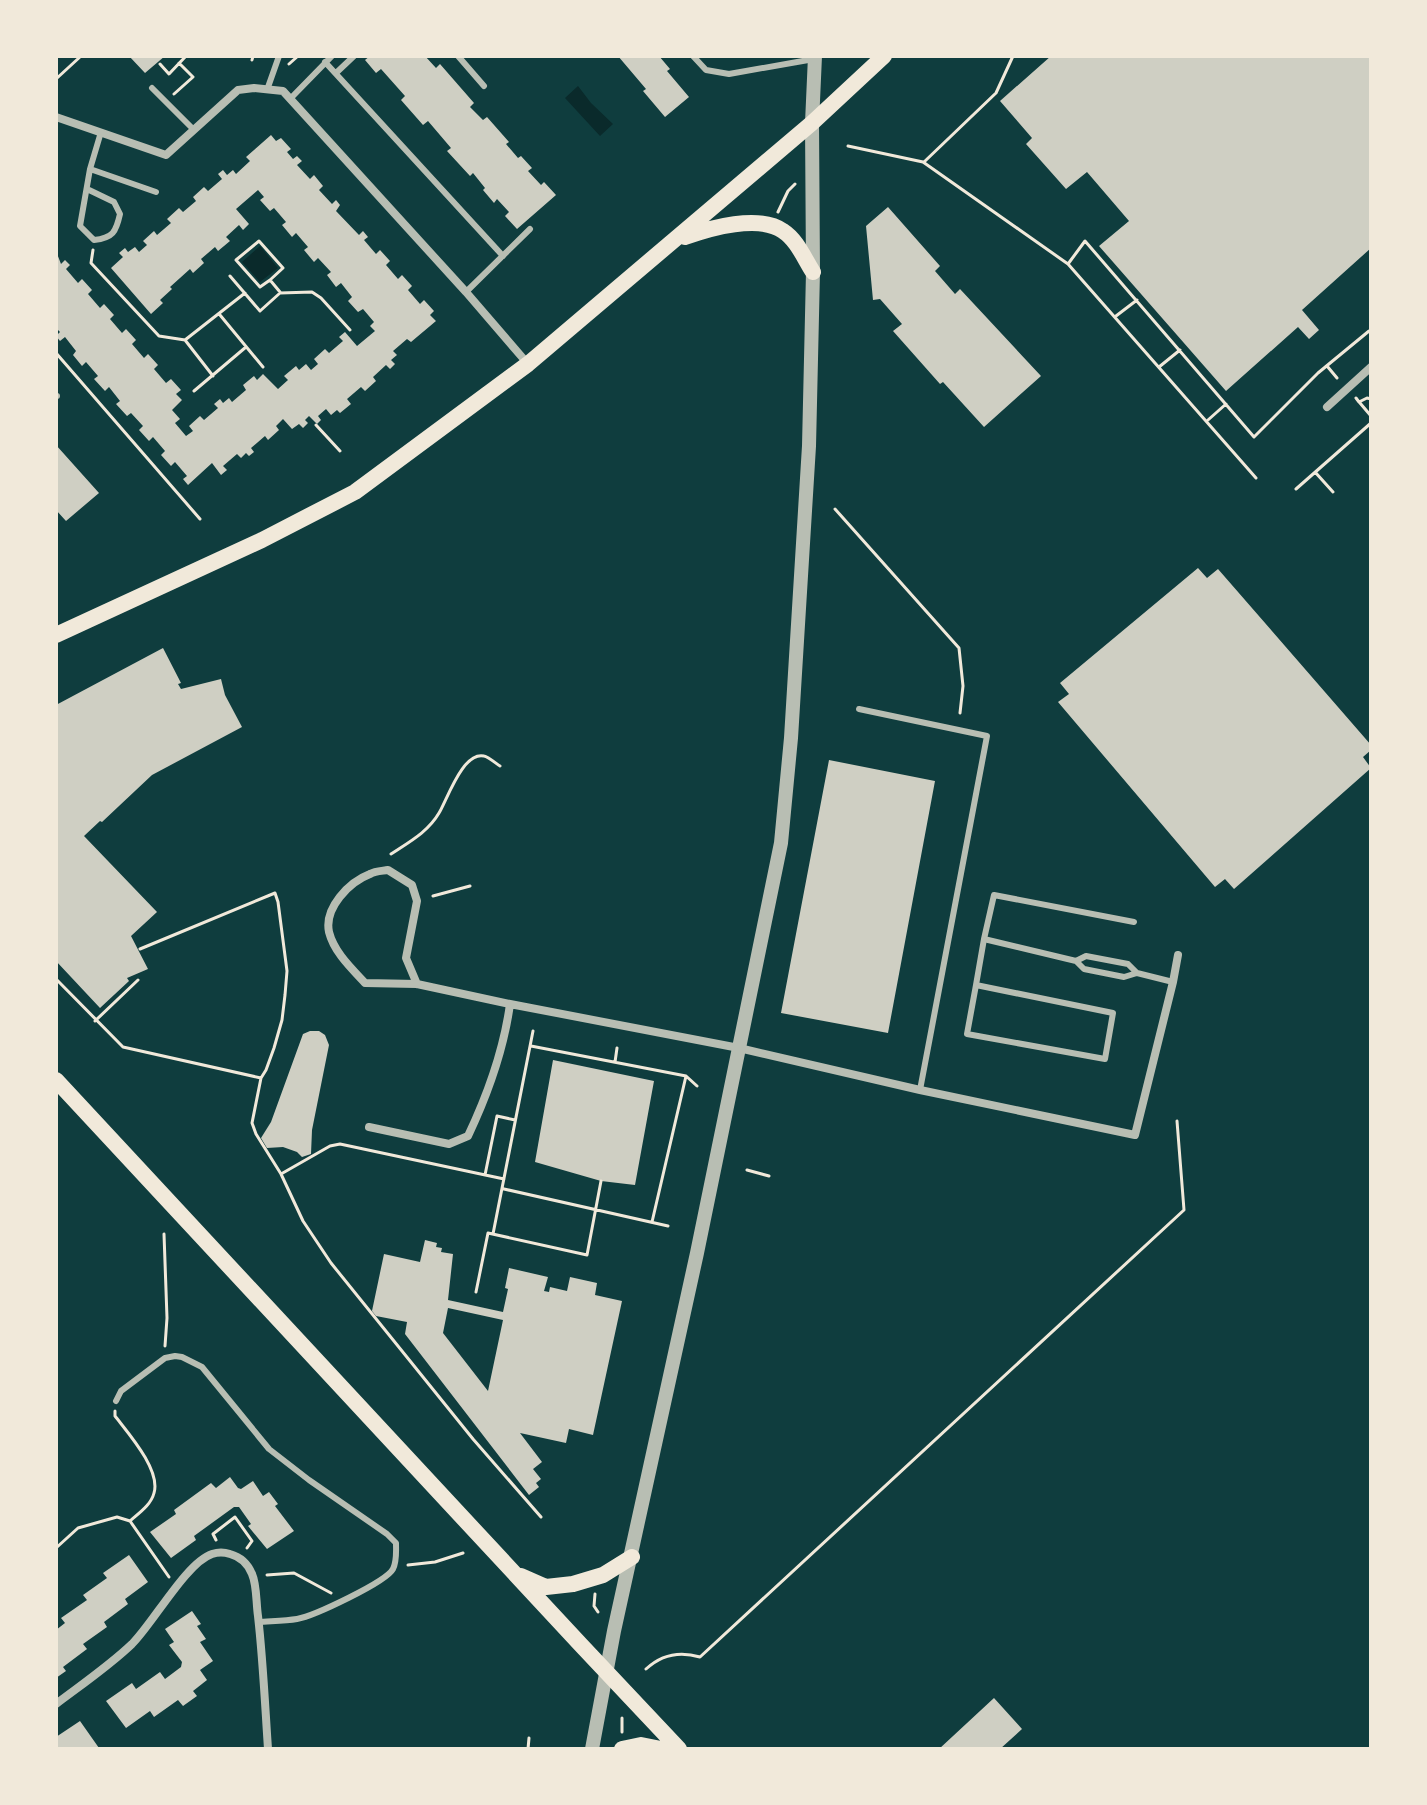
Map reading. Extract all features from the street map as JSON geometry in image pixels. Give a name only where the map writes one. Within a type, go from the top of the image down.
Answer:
[{"type":"main road","points":[[56,635],[262,540],[355,492],[528,364],[812,123],[884,56]]},
{"type":"main road","points":[[675,240],[709,229],[767,224],[782,230],[795,243],[813,272]]},
{"type":"main road","points":[[56,1080],[679,1749]]},
{"type":"main road","points":[[516,1574],[546,1587],[573,1584],[603,1575],[632,1557]]},
{"type":"main road","points":[[623,1744],[661,1749]]},
{"type":"street","points":[[592,1749],[781,843],[791,738],[806,490],[813,272],[815,58]]},
{"type":"street","points":[[56,117],[166,155],[238,90],[283,91],[528,364]]},
{"type":"street","points":[[1327,407],[1371,367]]},
{"type":"street","points":[[417,984],[406,958],[417,901],[412,885],[388,870],[370,874],[353,883],[333,905],[328,929],[344,960],[365,983],[417,984],[739,1048],[1135,1135],[1178,955]]},
{"type":"street","points":[[369,1127],[449,1144],[468,1136],[480,1111],[507,1026],[510,1004]]},
{"type":"street","points":[[56,1704],[131,1645],[198,1563],[213,1553],[221,1552],[239,1557],[253,1575],[268,1749]]},
{"type":"lane","points":[[290,99],[332,56]]},
{"type":"lane","points":[[336,73],[354,56]]},
{"type":"lane","points":[[458,56],[484,86]]},
{"type":"lane","points":[[693,56],[706,70],[729,74],[815,58]]},
{"type":"lane","points":[[267,90],[276,58]]},
{"type":"lane","points":[[325,62],[503,256]]},
{"type":"lane","points":[[152,88],[194,130]]},
{"type":"lane","points":[[87,189],[114,202],[120,214],[116,230],[105,239],[94,240],[80,226],[90,169],[101,132]]},
{"type":"lane","points":[[90,169],[156,192]]},
{"type":"lane","points":[[466,292],[530,229]]},
{"type":"lane","points":[[859,709],[987,736],[920,1090]]},
{"type":"lane","points":[[976,985],[1113,1013],[1105,1059],[967,1034],[984,939],[994,895],[1134,922]]},
{"type":"lane","points":[[984,939],[1076,961],[1084,969],[1124,977],[1137,973]]},
{"type":"lane","points":[[1076,961],[1086,956],[1128,964],[1137,973],[1173,982]]},
{"type":"lane","points":[[116,1401],[121,1391],[165,1358],[182,1357],[202,1367],[269,1449],[396,1543],[394,1567],[388,1575],[342,1601],[299,1619],[258,1622]]},
{"type":"path","points":[[56,79],[81,56]]},
{"type":"path","points":[[160,64],[169,74],[186,56]]},
{"type":"path","points":[[923,162],[996,93],[1013,56]]},
{"type":"path","points":[[174,94],[193,77],[179,63]]},
{"type":"path","points":[[848,146],[923,162],[1068,264],[1256,478]]},
{"type":"path","points":[[776,216],[788,191],[801,179]]},
{"type":"path","points":[[788,184],[788,191]]},
{"type":"path","points":[[94,240],[91,263],[159,336],[185,340],[213,376]]},
{"type":"path","points":[[259,241],[283,268],[270,280],[260,287],[236,260],[259,241]]},
{"type":"path","points":[[1068,264],[1085,241],[1254,437],[1318,373],[1369,331]]},
{"type":"path","points":[[230,276],[260,311],[280,293],[312,292],[350,330]]},
{"type":"path","points":[[270,280],[280,293]]},
{"type":"path","points":[[185,340],[245,293]]},
{"type":"path","points":[[1116,316],[1137,300]]},
{"type":"path","points":[[220,315],[263,367]]},
{"type":"path","points":[[194,391],[246,347]]},
{"type":"path","points":[[1159,367],[1180,350]]},
{"type":"path","points":[[56,353],[200,519]]},
{"type":"path","points":[[1359,402],[1371,416]]},
{"type":"path","points":[[1207,421],[1226,404]]},
{"type":"path","points":[[1296,489],[1371,423]]},
{"type":"path","points":[[316,425],[340,451]]},
{"type":"path","points":[[1315,472],[1333,492]]},
{"type":"path","points":[[835,509],[959,648],[963,686],[960,713]]},
{"type":"path","points":[[391,854],[424,833],[439,814],[449,789],[463,767],[475,757],[484,756],[500,766]]},
{"type":"path","points":[[433,896],[470,886]]},
{"type":"path","points":[[140,949],[275,893],[287,971],[282,1020],[261,1078],[252,1123],[256,1134],[281,1174],[303,1221],[331,1263],[473,1439],[541,1517]]},
{"type":"path","points":[[56,979],[123,1047],[261,1078]]},
{"type":"path","points":[[95,1021],[138,980]]},
{"type":"path","points":[[493,1234],[533,1031]]},
{"type":"path","points":[[531,1046],[686,1076],[697,1086]]},
{"type":"path","points":[[615,1062],[617,1048]]},
{"type":"path","points":[[652,1222],[686,1076]]},
{"type":"path","points":[[485,1175],[497,1116],[515,1120]]},
{"type":"path","points":[[646,1669],[661,1658],[684,1653],[700,1657],[1184,1210],[1177,1121]]},
{"type":"path","points":[[281,1174],[330,1146],[340,1144],[504,1179]]},
{"type":"path","points":[[747,1170],[769,1176]]},
{"type":"path","points":[[476,1292],[488,1233],[587,1255],[601,1181]]},
{"type":"path","points":[[502,1188],[668,1226]]},
{"type":"path","points":[[164,1234],[165,1358]]},
{"type":"path","points":[[116,1401],[115,1416],[142,1452],[154,1477],[155,1491],[147,1505],[130,1521]]},
{"type":"path","points":[[473,1439],[480,1433]]},
{"type":"path","points":[[56,1548],[78,1528],[117,1517],[130,1521],[176,1587]]},
{"type":"path","points":[[221,1552],[213,1534],[235,1517],[252,1541],[239,1557]]},
{"type":"path","points":[[394,1567],[435,1562],[463,1553]]},
{"type":"path","points":[[253,1575],[294,1573],[331,1593]]},
{"type":"path","points":[[591,1612],[596,1587]]},
{"type":"path","points":[[594,1606],[598,1612]]},
{"type":"path","points":[[622,1718],[623,1744]]},
{"type":"path","points":[[528,1749],[529,1738]]},
{"type":"water","points":[[578,86],[613,124],[600,136],[565,98]]},
{"type":"water","points":[[260,246],[278,268],[260,282],[242,262]]},
{"type":"building","points":[[129,56],[165,56],[145,73]]},
{"type":"building","points":[[370,56],[425,56],[436,68],[440,64],[474,103],[470,107],[483,120],[487,117],[509,142],[506,144],[518,158],[521,156],[532,168],[528,171],[556,195],[517,229],[505,216],[509,212],[497,199],[494,203],[473,173],[470,176],[447,151],[451,148],[428,121],[423,125],[401,100],[405,96],[381,69],[376,73],[365,60]]},
{"type":"building","points":[[618,56],[659,56],[670,69],[667,71],[689,97],[665,117]]},
{"type":"building","points":[[1051,56],[1371,56],[1371,248],[1302,310],[1319,330],[1309,339],[1298,327],[1226,391],[1099,246],[1129,221],[1087,172],[1066,189],[1026,144],[1032,138],[1000,101]]},
{"type":"building","points":[[271,135],[276,141],[281,138],[291,149],[287,152],[293,159],[297,156],[302,161],[297,165],[310,179],[314,175],[323,186],[319,190],[332,204],[336,200],[340,205],[336,211],[359,235],[363,231],[368,237],[364,240],[376,254],[380,250],[390,261],[386,265],[398,279],[402,275],[412,286],[408,290],[420,304],[424,300],[434,311],[430,315],[436,321],[411,342],[407,339],[393,351],[397,355],[391,360],[395,364],[390,369],[386,365],[373,377],[376,381],[365,391],[361,387],[347,399],[351,404],[340,413],[337,410],[331,415],[326,409],[318,416],[321,420],[317,424],[309,416],[303,428],[299,424],[292,429],[283,419],[276,426],[279,430],[268,440],[265,436],[251,448],[254,452],[249,456],[246,453],[241,458],[237,454],[223,466],[227,470],[221,475],[212,463],[188,485],[183,479],[187,476],[175,462],[171,466],[161,455],[165,451],[153,437],[149,441],[139,430],[143,426],[131,413],[127,416],[116,404],[120,401],[109,387],[105,391],[94,379],[98,376],[86,362],[82,366],[73,355],[76,351],[65,337],[60,341],[56,336],[60,332],[56,328],[56,251],[61,264],[65,260],[70,265],[66,269],[78,283],[82,279],[92,290],[88,294],[100,308],[104,304],[114,315],[110,319],[122,333],[126,329],[136,340],[132,344],[144,358],[148,354],[158,365],[154,369],[166,383],[171,379],[181,390],[176,394],[182,400],[172,410],[180,419],[175,423],[186,436],[193,431],[189,426],[200,416],[204,420],[218,408],[214,404],[220,399],[223,403],[229,398],[232,402],[246,390],[243,385],[254,376],[257,380],[263,374],[278,389],[288,380],[284,376],[296,366],[299,370],[306,364],[311,370],[318,364],[314,359],[325,349],[329,353],[343,341],[339,337],[345,332],[357,346],[375,331],[370,326],[374,322],[363,309],[358,312],[348,301],[352,297],[341,283],[336,287],[327,275],[331,272],[318,258],[314,262],[304,250],[308,247],[296,233],[292,237],[282,225],[286,222],[274,208],[270,211],[260,200],[264,197],[258,190],[236,209],[249,224],[243,230],[239,225],[226,237],[230,241],[218,251],[215,247],[201,259],[204,263],[193,273],[190,269],[170,287],[172,289],[160,300],[163,303],[151,314],[111,268],[123,257],[119,253],[125,248],[128,252],[135,247],[139,252],[147,245],[143,241],[154,231],[157,235],[171,223],[167,219],[179,208],[183,212],[196,201],[193,197],[204,187],[208,191],[222,179],[218,174],[223,170],[227,175],[233,170],[236,174],[250,161],[246,157]]},
{"type":"building","points":[[888,207],[940,266],[935,271],[955,294],[960,289],[1041,376],[984,427],[893,331],[902,324],[880,299],[873,300],[866,226]]},
{"type":"building","points":[[56,445],[99,493],[66,521],[56,510]]},
{"type":"building","points":[[1198,568],[1207,578],[1218,569],[1371,745],[1371,750],[1363,757],[1371,768],[1234,889],[1225,879],[1215,887],[1058,702],[1069,694],[1060,683]]},
{"type":"building","points":[[163,648],[181,683],[178,684],[181,689],[221,679],[225,695],[242,727],[152,775],[84,836],[157,912],[131,936],[148,969],[127,978],[129,981],[100,1008],[56,961],[56,705]]},
{"type":"building","points":[[829,760],[935,781],[888,1033],[781,1013]]},
{"type":"building","points":[[310,1031],[325,1035],[329,1045],[312,1130],[311,1154],[302,1157],[283,1147],[267,1148],[261,1138],[271,1122],[303,1034]]},
{"type":"building","points":[[553,1060],[654,1081],[635,1185],[601,1181],[535,1162]]},
{"type":"building","points":[[425,1240],[437,1243],[436,1247],[442,1248],[441,1252],[453,1254],[448,1300],[503,1312],[509,1268],[548,1277],[544,1291],[549,1292],[550,1287],[567,1291],[570,1277],[597,1283],[595,1295],[622,1301],[593,1435],[569,1429],[566,1443],[520,1433],[542,1462],[533,1469],[541,1479],[536,1483],[539,1487],[529,1495],[405,1334],[407,1322],[376,1316],[372,1311],[384,1254],[420,1262]],"holes":[[[448,1308],[503,1320],[488,1391],[443,1333]]]},
{"type":"building","points":[[230,1477],[238,1488],[253,1481],[263,1496],[269,1492],[278,1504],[275,1506],[294,1531],[267,1549],[248,1526],[251,1524],[239,1507],[234,1507],[194,1536],[196,1540],[171,1558],[150,1532],[211,1483],[216,1488]]},
{"type":"building","points":[[129,1555],[148,1582],[125,1599],[128,1604],[104,1622],[107,1627],[83,1644],[87,1649],[63,1667],[66,1671],[56,1678],[56,1630],[65,1623],[61,1618],[87,1600],[83,1595],[107,1578],[103,1573]]},
{"type":"building","points":[[192,1611],[206,1639],[200,1642],[213,1661],[200,1670],[207,1680],[193,1691],[197,1696],[183,1706],[178,1700],[154,1717],[150,1711],[126,1728],[106,1701],[132,1683],[136,1689],[160,1672],[165,1679],[181,1667],[182,1662],[169,1645],[174,1642],[165,1629]]},
{"type":"building","points":[[994,1698],[1022,1729],[1000,1749],[939,1749]]},
{"type":"building","points":[[80,1721],[99,1748],[56,1749],[56,1737]]}]
